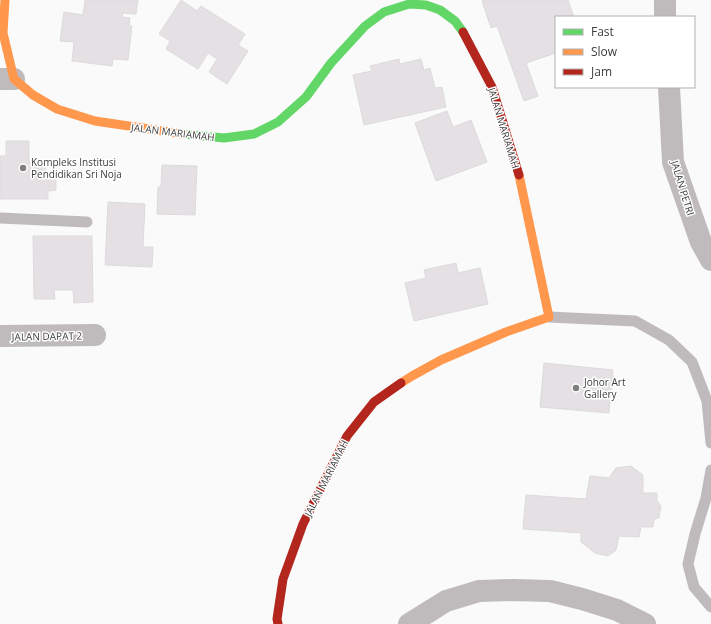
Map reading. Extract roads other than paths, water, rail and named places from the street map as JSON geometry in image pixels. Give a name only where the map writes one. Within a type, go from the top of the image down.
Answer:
[{"type":"street","name":"JALAN MARIAMAH","points":[[5,0],[3,33],[7,79],[57,109],[95,121],[178,134],[224,138],[254,134],[278,122],[306,97],[331,63],[365,26],[384,12],[409,4],[426,5],[440,10],[455,21],[466,36],[492,87],[521,182],[549,317],[506,332],[441,360],[412,376],[374,402],[347,436],[303,524],[283,579],[277,619],[278,624]]},
{"type":"street","points":[[664,0],[665,16]]},
{"type":"street","name":"JALAN PETRI","points":[[669,88],[673,162],[700,242],[711,260]]},
{"type":"street","name":"JALAN DAPAT 2","points":[[0,336],[95,335]]},
{"type":"street","points":[[409,624],[446,601],[479,591],[513,590],[550,591],[582,599],[617,610],[645,624]]},
{"type":"lane","points":[[0,218],[87,222]]},
{"type":"lane","points":[[549,317],[635,321],[669,340],[692,362],[707,401],[711,443]]},
{"type":"lane","points":[[711,470],[706,498],[688,564],[694,587],[711,607]]},
{"type":"place","name":"Kompleks Institusi Pendidikan Sri Noja","points":[[23,168]]},
{"type":"place","name":"Johor Art Gallery","points":[[576,388]]}]
